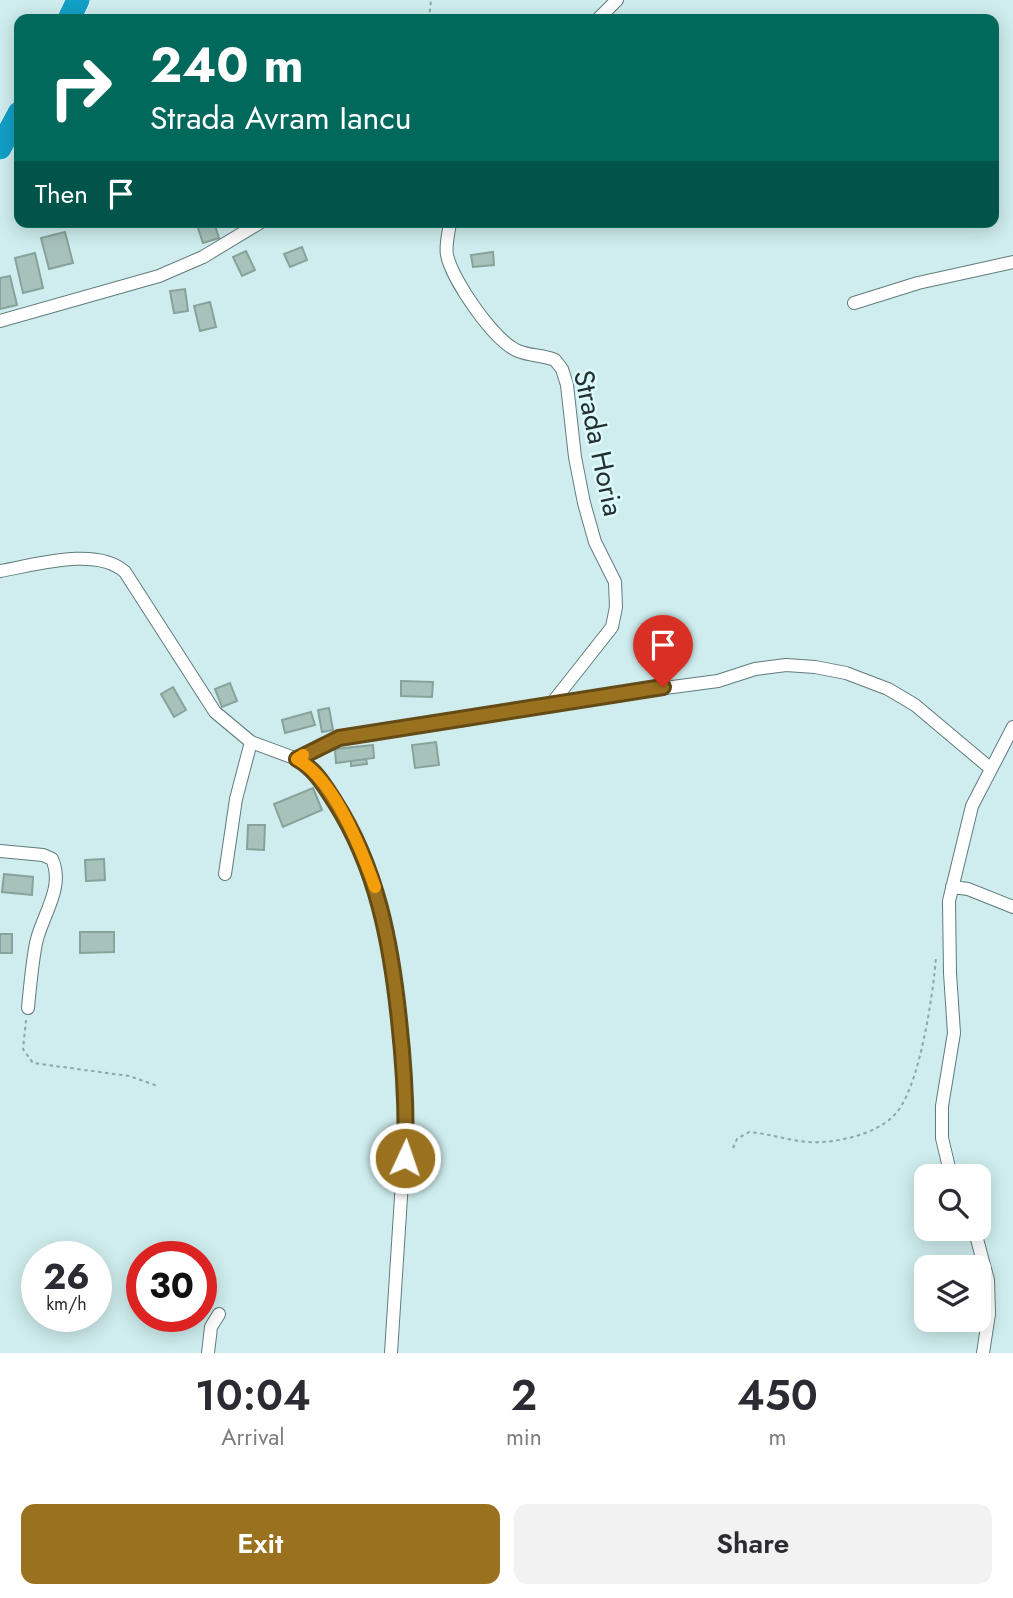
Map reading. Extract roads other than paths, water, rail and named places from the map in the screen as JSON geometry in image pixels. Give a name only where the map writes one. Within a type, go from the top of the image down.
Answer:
[{"type":"highway","points":[[0,148],[14,122]]},
{"type":"street","points":[[603,14],[617,0]]},
{"type":"street","points":[[0,321],[159,276],[203,257],[251,228]]},
{"type":"street","name":"Strada Horia","points":[[449,228],[446,252],[453,272],[474,306],[505,343],[519,352],[555,360],[562,369],[567,385],[575,457],[584,503],[594,542],[615,582],[616,607],[612,627],[552,703]]},
{"type":"street","points":[[854,303],[918,283],[1013,262]]},
{"type":"street","points":[[0,571],[80,559],[95,559],[118,565],[215,712],[251,742],[307,765],[317,775],[349,824],[381,905],[395,979],[404,1065],[406,1119],[391,1353]]},
{"type":"street","points":[[297,759],[339,738],[464,720],[552,703],[718,681],[755,670],[786,665],[846,673],[888,689],[915,705],[990,768]]},
{"type":"street","points":[[948,1164],[942,1138],[942,1106],[954,1033],[949,901],[972,806],[1013,727]]},
{"type":"street","points":[[225,874],[236,799],[251,742]]},
{"type":"street","points":[[0,851],[43,855],[52,859],[56,868],[57,882],[36,944],[28,1008]]},
{"type":"street","points":[[952,887],[968,889],[1013,907]]},
{"type":"street","points":[[978,1241],[988,1280],[989,1314],[983,1353]]},
{"type":"street","points":[[208,1353],[211,1327],[219,1314]]}]
